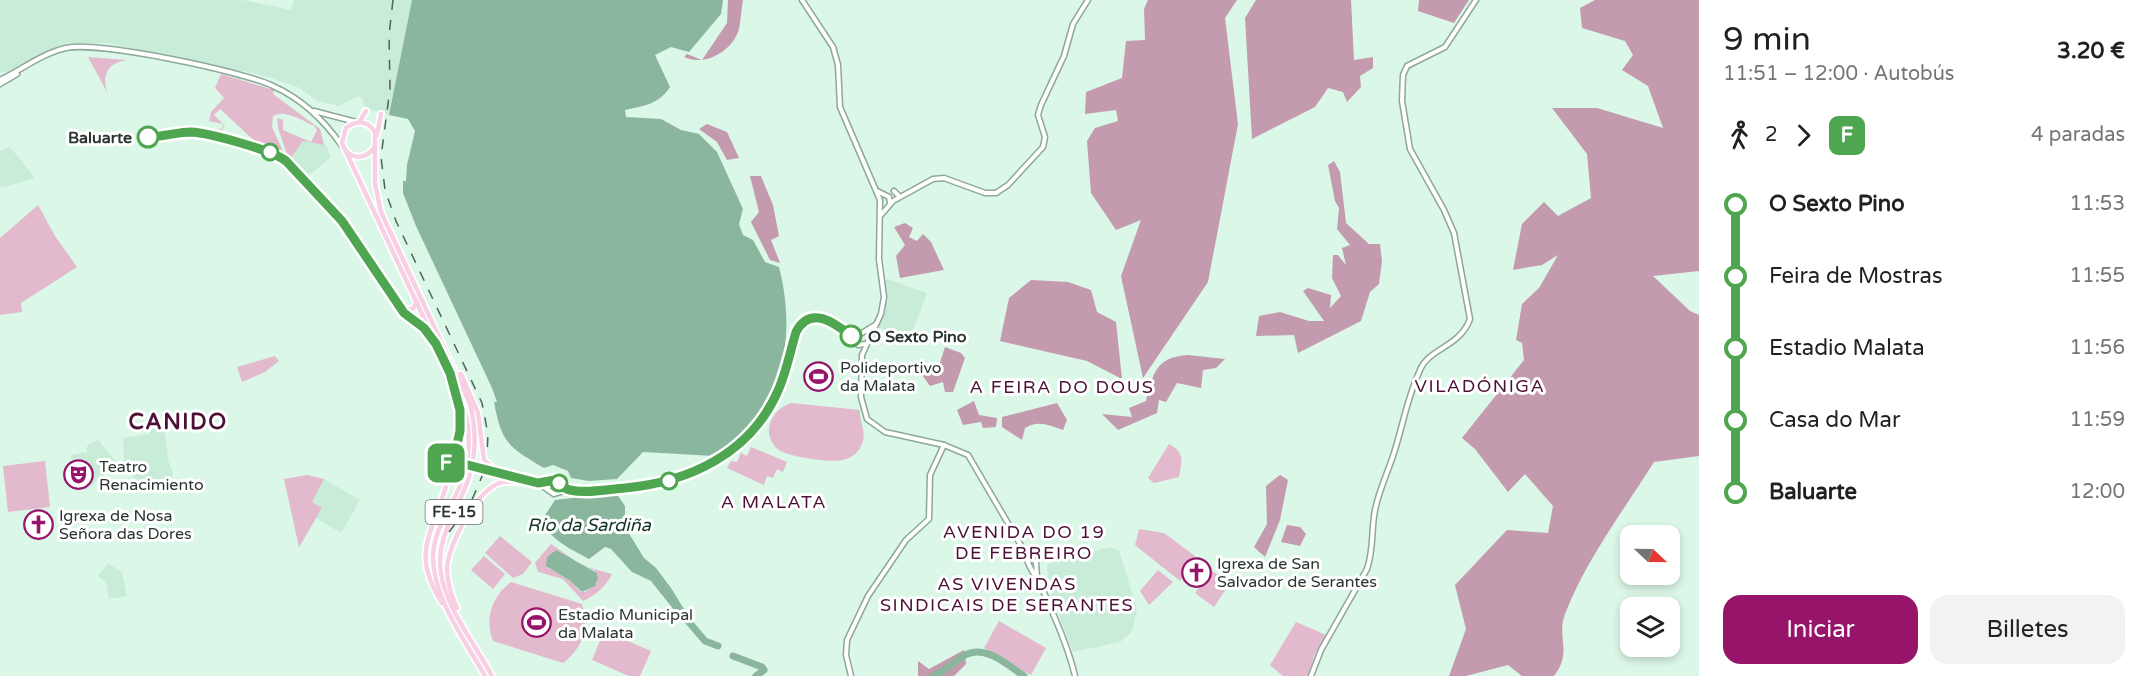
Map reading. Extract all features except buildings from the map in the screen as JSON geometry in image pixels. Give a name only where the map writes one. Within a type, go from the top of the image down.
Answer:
[{"type":"highway","points":[[366,111],[358,122],[344,131],[341,140],[344,149],[350,155],[362,157],[372,151],[381,114]]},
{"type":"highway","points":[[358,122],[372,129],[376,142]]},
{"type":"highway","name":"FE-15","points":[[376,142],[374,175],[381,212],[470,404],[475,431],[475,453],[469,477],[445,531],[439,556],[445,589],[492,676]]},
{"type":"highway","name":"FE-15","points":[[344,149],[450,373],[468,417],[469,451],[463,480],[435,539],[434,574],[439,589],[484,676]]},
{"type":"highway","points":[[417,302],[415,309],[410,311],[398,304],[404,313],[424,328],[436,344]]},
{"type":"highway","points":[[443,342],[464,380],[478,413],[484,460],[493,468],[510,476]]},
{"type":"highway","points":[[450,373],[460,410],[461,424],[457,444],[451,454]]},
{"type":"highway","points":[[449,467],[445,491],[426,544],[424,560],[428,578],[461,632]]},
{"type":"highway","points":[[464,625],[448,580],[448,563],[453,545],[477,503],[491,487],[510,481],[537,482]]},
{"type":"main road","points":[[802,0],[833,47],[838,65],[840,107],[880,201],[879,265],[884,297],[877,322],[866,342],[862,356],[861,397],[870,423],[885,432],[962,451],[975,463],[1026,554],[1031,570],[1037,577]]},
{"type":"main road","points":[[880,218],[888,205],[926,181],[944,178],[985,194],[996,193],[1041,153],[1045,142],[1038,115],[1041,105],[1064,56],[1073,24],[1088,0]]},
{"type":"main road","points":[[1311,676],[1321,650],[1367,569],[1378,499],[1394,452],[1407,402],[1420,369],[1431,357],[1452,344],[1470,319],[1454,233],[1444,210],[1410,149],[1401,100],[1403,75],[1407,66],[1445,47],[1476,0]]},
{"type":"main road","points":[[0,82],[65,48],[87,46],[255,78],[275,86],[308,108],[324,115],[358,122]]},
{"type":"main road","points":[[308,108],[344,149]]},
{"type":"main road","points":[[877,190],[887,197],[888,205]]},
{"type":"main road","points":[[894,191],[901,195]]},
{"type":"main road","points":[[880,201],[887,197],[901,195]]},
{"type":"main road","points":[[880,201],[888,205]]},
{"type":"main road","points":[[537,482],[552,494],[569,490],[652,484],[682,477],[705,468],[738,445],[764,417],[782,381],[796,332],[801,324],[813,317],[821,317],[843,329],[860,334],[866,342]]},
{"type":"main road","points":[[857,343],[860,334],[877,322]]},
{"type":"main road","points":[[843,329],[857,343],[862,356]]},
{"type":"main road","points":[[857,343],[866,342]]},
{"type":"main road","points":[[851,676],[846,655],[848,638],[873,588],[906,540],[929,519],[930,475],[944,445]]},
{"type":"main road","points":[[462,463],[455,468],[449,467],[446,459],[451,454],[458,457],[462,463],[510,476],[537,482],[555,480],[569,490]]},
{"type":"main road","points":[[547,490],[549,482]]},
{"type":"main road","points":[[560,484],[560,492]]},
{"type":"main road","points":[[1026,554],[1033,560],[1036,567],[1037,577],[1075,676]]},
{"type":"main road","points":[[1028,563],[1033,560]]},
{"type":"main road","points":[[1031,570],[1036,567]]},
{"type":"shaded area","points":[[0,0],[243,0],[291,10],[294,0],[412,0],[389,115],[364,108],[363,100],[358,96],[339,106],[317,101],[300,88],[265,76],[107,43],[69,43],[15,69],[0,73]]},
{"type":"shaded area","points":[[728,0],[743,0],[736,37],[717,55],[702,60],[727,23]]},
{"type":"shaded area","points":[[1148,0],[1237,0],[1225,18],[1238,124],[1208,282],[1143,378],[1121,276],[1141,220],[1116,230],[1091,193],[1087,141],[1095,128],[1118,121],[1116,110],[1085,114],[1086,92],[1122,78],[1126,41],[1145,40],[1144,9]]},
{"type":"shaded area","points":[[1256,0],[1351,0],[1354,60],[1373,57],[1373,68],[1360,76],[1361,87],[1347,102],[1343,92],[1328,88],[1315,107],[1252,139],[1245,18]]},
{"type":"shaded area","points":[[1419,0],[1469,0],[1454,23],[1418,11]]},
{"type":"shaded area","points":[[1595,0],[1699,0],[1699,271],[1653,276],[1690,311],[1699,315],[1699,456],[1654,462],[1583,574],[1565,614],[1562,630],[1562,659],[1554,676],[1522,676],[1508,665],[1466,676],[1449,676],[1466,629],[1455,585],[1507,530],[1548,533],[1553,506],[1525,474],[1508,492],[1475,449],[1462,438],[1524,360],[1522,343],[1516,340],[1522,304],[1539,288],[1558,255],[1542,265],[1513,270],[1522,224],[1544,202],[1558,216],[1591,198],[1587,154],[1552,108],[1597,108],[1663,128],[1648,86],[1622,70],[1633,55],[1625,41],[1582,28],[1580,8]]},
{"type":"shaded area","points":[[687,54],[701,60],[692,60],[684,57]]},
{"type":"shaded area","points":[[88,57],[127,60],[115,64],[107,71],[105,82],[108,94]]},
{"type":"shaded area","points":[[221,74],[274,90],[273,94],[320,129],[324,145],[303,141],[290,159],[288,158],[278,127],[278,118],[283,120],[283,130],[311,142],[317,130],[299,118],[277,114],[273,116],[272,127],[283,151],[259,145],[220,109],[214,115],[223,124],[209,121],[211,112],[224,98],[215,88]]},
{"type":"shaded area","points":[[707,124],[727,132],[739,158],[727,160],[717,142],[699,129]]},
{"type":"shaded area","points":[[303,141],[326,145],[331,157],[307,177],[290,159]]},
{"type":"shaded area","points":[[10,147],[35,178],[5,187],[0,185],[0,151]]},
{"type":"shaded area","points":[[1334,161],[1340,172],[1346,223],[1369,244],[1380,244],[1382,261],[1379,284],[1370,292],[1361,321],[1298,353],[1294,335],[1256,336],[1259,316],[1280,312],[1309,321],[1324,321],[1303,291],[1308,288],[1331,295],[1330,308],[1341,296],[1332,278],[1333,255],[1338,255],[1346,265],[1342,248],[1350,245],[1337,229],[1339,208],[1335,201],[1328,165]]},
{"type":"shaded area","points":[[750,176],[761,176],[773,205],[779,236],[771,240],[780,263],[770,260],[751,222],[759,212]]},
{"type":"shaded area","points":[[38,205],[55,236],[77,267],[21,303],[22,312],[0,315],[0,238]]},
{"type":"shaded area","points":[[905,223],[913,228],[909,237],[917,241],[923,234],[931,242],[944,270],[900,278],[896,256],[905,245],[894,227]]},
{"type":"shaded area","points":[[888,279],[927,293],[912,333],[878,328],[885,310],[885,280]]},
{"type":"shaded area","points":[[1031,280],[1068,282],[1091,290],[1097,312],[1116,322],[1122,379],[1087,361],[1000,341],[1009,298]]},
{"type":"shaded area","points":[[945,347],[961,353],[965,358],[953,392],[945,392],[943,382],[930,386],[922,375],[926,368],[937,372]]},
{"type":"shaded area","points":[[275,356],[279,361],[265,372],[242,382],[237,367]]},
{"type":"shaded area","points":[[1177,356],[1225,359],[1216,368],[1203,370],[1201,388],[1177,383],[1166,402],[1159,400],[1157,413],[1118,430],[1102,414],[1132,417],[1129,408],[1146,401],[1151,382],[1162,363]]},
{"type":"shaded area","points":[[974,401],[979,415],[997,418],[996,427],[983,428],[981,422],[963,425],[957,410]]},
{"type":"shaded area","points":[[791,403],[860,410],[864,437],[860,449],[851,457],[837,461],[800,457],[779,450],[770,437],[770,424],[778,411]]},
{"type":"shaded area","points":[[1057,403],[1067,420],[1063,430],[1044,424],[1034,424],[1025,428],[1022,440],[1002,427],[1002,417]]},
{"type":"shaded area","points":[[151,420],[164,424],[168,460],[173,473],[173,476],[162,479],[160,486],[135,479],[124,463],[123,438],[149,434]]},
{"type":"shaded area","points":[[98,440],[118,464],[86,490],[84,462],[80,464],[79,458],[71,459],[71,455],[87,452],[87,446]]},
{"type":"shaded area","points":[[1169,444],[1180,454],[1179,477],[1154,483],[1148,478]]},
{"type":"shaded area","points":[[751,447],[787,462],[783,472],[777,469],[773,478],[767,476],[764,485],[727,468],[731,461],[737,462],[741,453],[747,456]]},
{"type":"shaded area","points":[[45,461],[50,507],[8,512],[3,466]]},
{"type":"shaded area","points":[[307,475],[324,479],[312,502],[322,508],[299,547],[284,479]]},
{"type":"shaded area","points":[[1280,475],[1288,480],[1280,520],[1265,557],[1254,547],[1267,524],[1266,486]]},
{"type":"shaded area","points":[[324,479],[360,500],[341,533],[316,518],[322,508],[312,502]]},
{"type":"shaded area","points":[[1287,525],[1300,527],[1306,534],[1300,546],[1281,542]]},
{"type":"shaded area","points":[[1139,529],[1164,533],[1195,556],[1180,581],[1135,545]]},
{"type":"shaded area","points":[[500,536],[532,562],[523,574],[513,578],[485,553]]},
{"type":"shaded area","points":[[551,544],[576,562],[554,550],[547,567],[569,580],[581,592],[585,592],[596,584],[598,575],[588,567],[612,574],[600,590],[583,601],[563,579],[538,572],[535,563]]},
{"type":"shaded area","points":[[1110,547],[1119,550],[1137,609],[1134,625],[1131,633],[1120,642],[1073,652],[1049,589],[1047,567],[1049,563]]},
{"type":"shaded area","points":[[484,556],[505,574],[493,589],[471,570]]},
{"type":"shaded area","points":[[108,563],[122,573],[127,596],[109,599],[106,582],[98,576]]},
{"type":"shaded area","points":[[1158,570],[1173,582],[1149,605],[1140,591]]},
{"type":"shaded area","points":[[1211,570],[1230,583],[1214,607],[1195,593]]},
{"type":"shaded area","name":"Estadio Municipal da Malata","points":[[511,582],[582,604],[585,621],[583,637],[575,651],[563,663],[493,641],[489,624],[492,608],[499,594]]},
{"type":"shaded area","points":[[999,621],[1046,648],[1031,675],[984,648]]},
{"type":"shaded area","points":[[1296,622],[1326,635],[1315,654],[1308,676],[1283,676],[1270,665]]},
{"type":"shaded area","points":[[604,631],[651,651],[640,676],[629,676],[592,660]]},
{"type":"shaded area","points":[[964,650],[966,664],[954,676],[918,676],[918,661],[929,669]]},
{"type":"water","points":[[412,0],[723,0],[721,14],[689,52],[671,47],[655,55],[670,87],[666,93],[650,103],[625,110],[626,117],[661,119],[681,130],[699,134],[717,152],[743,209],[739,224],[743,235],[753,240],[765,262],[779,267],[786,322],[785,348],[779,373],[769,397],[756,418],[737,438],[714,456],[643,452],[617,479],[589,481],[571,478],[568,471],[553,465],[544,468],[514,449],[504,436],[497,416],[494,402],[497,402],[492,388],[416,226],[403,193],[403,181],[406,181],[407,165],[415,131],[408,119],[389,115]]},
{"type":"water","name":"Río da Sardiña","points":[[616,493],[625,506],[625,527],[644,558],[656,568],[671,588],[687,614],[687,621],[678,615],[651,581],[632,572],[611,549],[605,547],[589,559],[560,542],[548,531],[544,517],[555,500]]},
{"type":"water","points":[[556,550],[597,573],[595,586],[582,592],[569,580],[546,566],[547,557]]},
{"type":"waterway","name":"Río da Sardiña","points":[[682,614],[705,641],[718,646]]},
{"type":"waterway","name":"Río da Sardiña","points":[[933,676],[973,652],[996,657],[1024,676]]},
{"type":"waterway","name":"Río da Sardiña","points":[[733,656],[762,667],[764,670],[756,676]]},
{"type":"railway","points":[[393,0],[389,35],[390,89],[381,157],[385,190],[396,221],[482,403],[488,434],[487,455]]},
{"type":"railway","points":[[449,532],[471,502],[483,474]]},
{"type":"bus line","name":"F","points":[[148,137],[164,137],[187,132],[200,133],[280,156],[342,221],[404,313],[424,328],[436,344],[450,373],[460,410],[461,424],[455,449],[446,459],[447,465],[451,468],[457,467],[460,463],[538,483],[555,480],[569,490],[579,491],[628,487],[682,477],[705,468],[724,456],[758,425],[778,392],[796,332],[801,324],[813,317],[825,318],[851,336]]},
{"type":"place","name":"Baluarte","points":[[148,137]]},
{"type":"place","name":"O Sexto Pino","points":[[851,336]]},
{"type":"place","name":"Polideportivo da Malata","points":[[819,376]]},
{"type":"place","name":"Teatro Renacimiento","points":[[78,475]]},
{"type":"place","name":"Igrexa de Nosa Señora das Dores","points":[[38,524]]},
{"type":"place","name":"Igrexa de San Salvador de Serantes","points":[[1196,572]]},
{"type":"place","name":"Estadio Municipal da Malata","points":[[537,623]]},
{"type":"district","name":"VILADÓNIGA","points":[[1480,386]]},
{"type":"district","name":"A FEIRA DO DOUS","points":[[1062,387]]},
{"type":"district","name":"CANIDO","points":[[178,421]]},
{"type":"district","name":"A MALATA","points":[[774,502]]},
{"type":"district","name":"AVENIDA DO 19 DE FEBREIRO","points":[[1024,542]]},
{"type":"district","name":"AS VIVENDAS SINDICAIS DE SERANTES","points":[[1007,594]]}]
